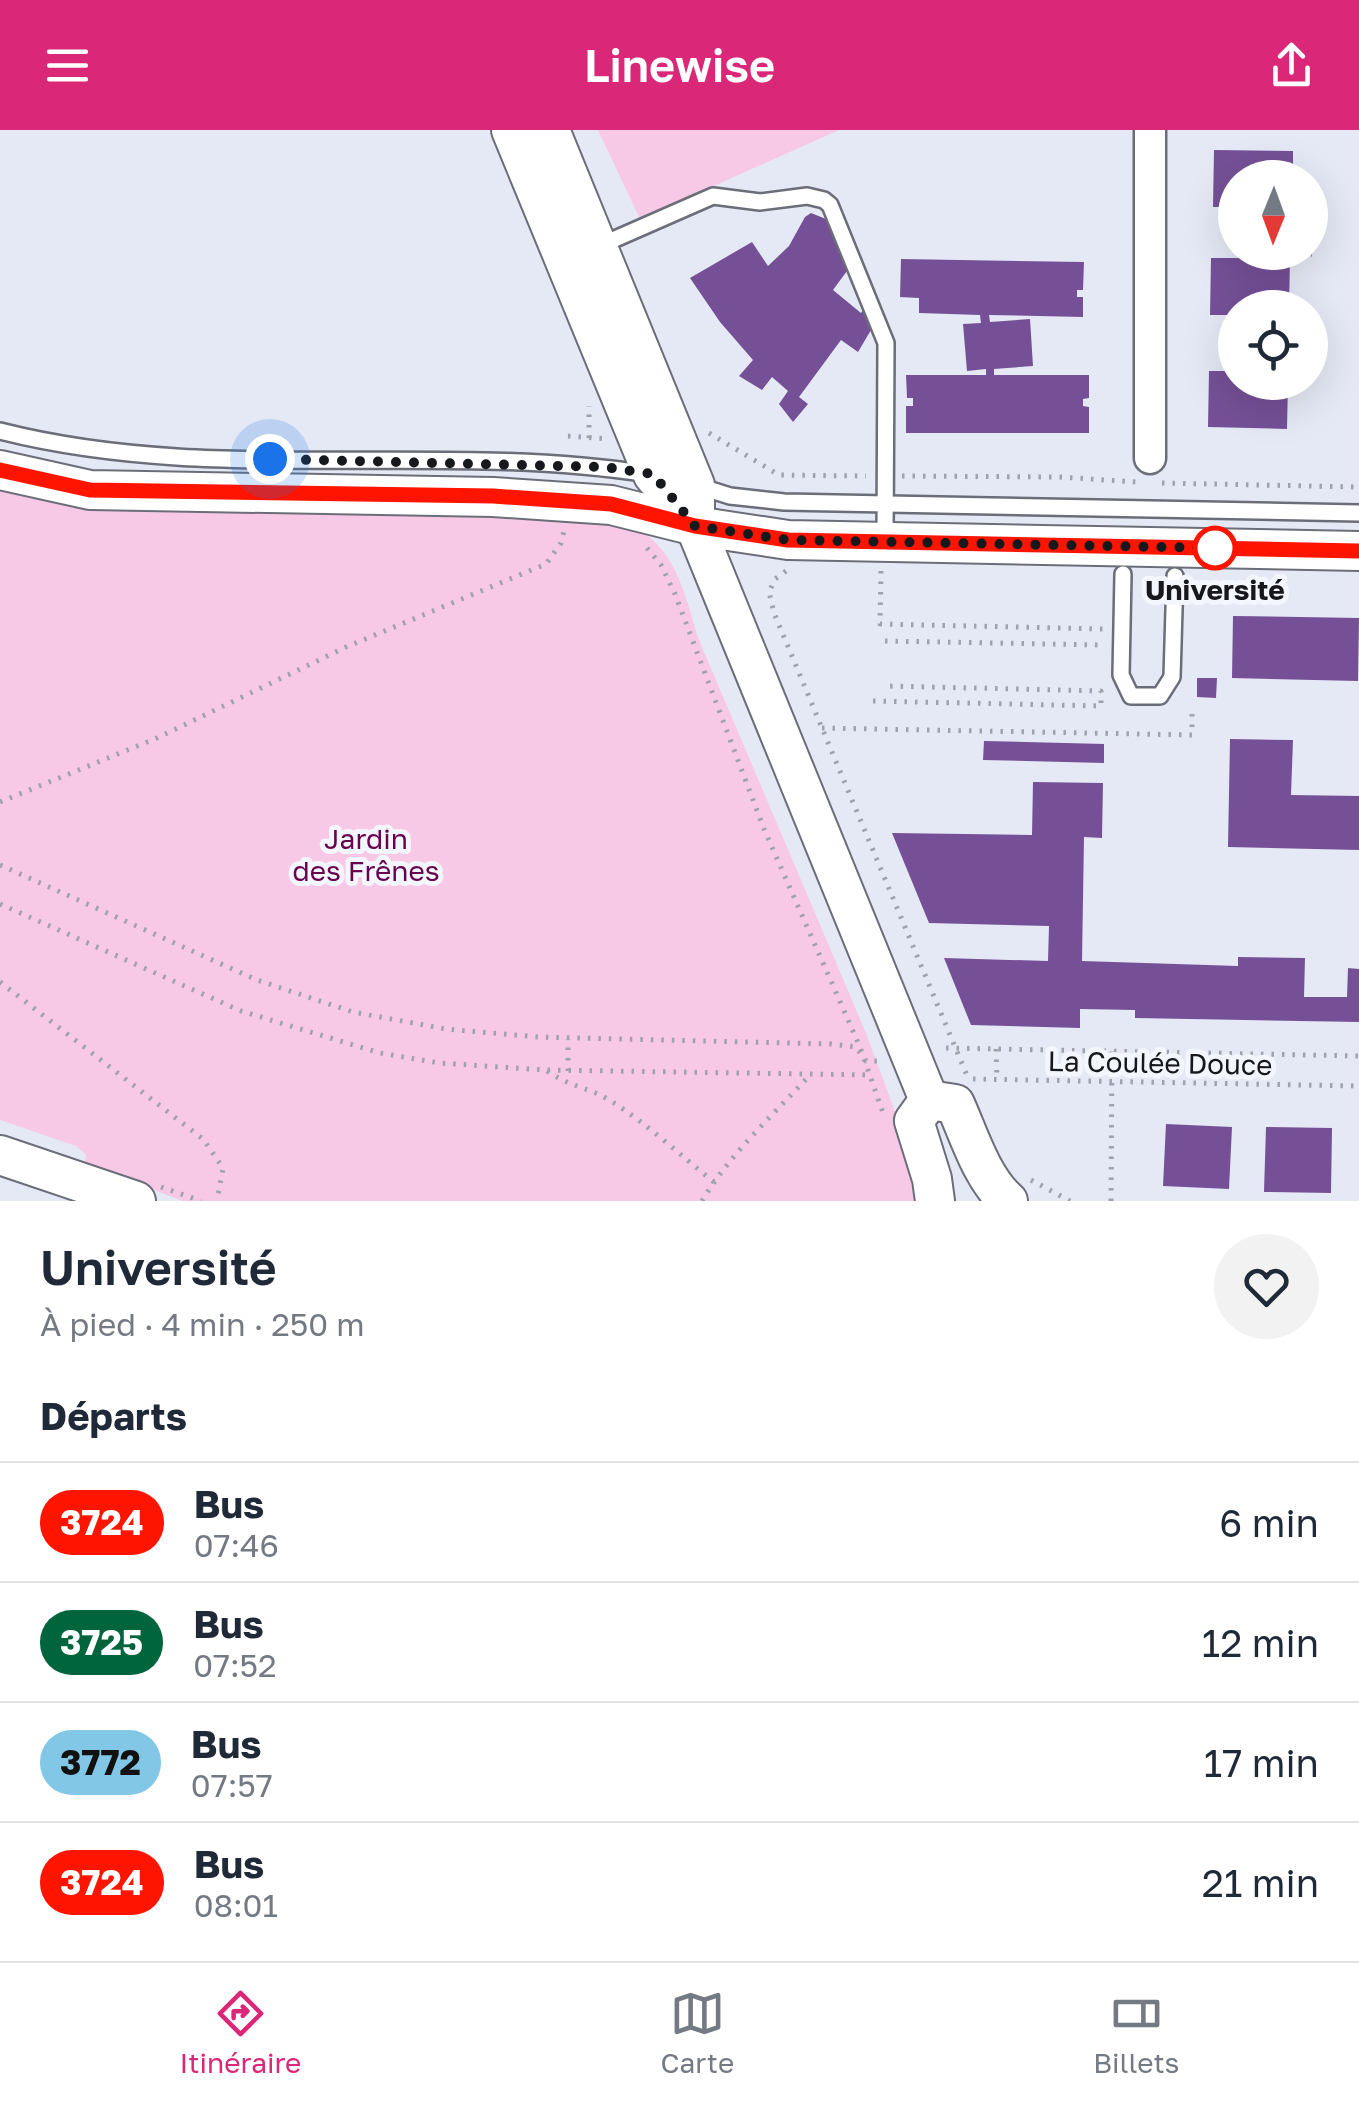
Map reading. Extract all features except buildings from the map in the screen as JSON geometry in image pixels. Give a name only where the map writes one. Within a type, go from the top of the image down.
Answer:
[{"type":"street","points":[[510,130],[643,465],[695,526],[938,1053],[929,1100],[914,1121],[936,1201]]},
{"type":"street","points":[[550,130],[695,485],[695,526]]},
{"type":"street","points":[[1150,130],[1150,458]]},
{"type":"street","points":[[611,504],[643,465]]},
{"type":"street","points":[[0,470],[90,490],[493,496],[611,504],[695,526],[883,557],[1359,550]]},
{"type":"street","points":[[929,1100],[955,1104],[980,1161],[1017,1187]]},
{"type":"street","points":[[0,1155],[136,1201]]},
{"type":"lane","points":[[599,246],[714,196],[760,202],[807,196],[830,205],[886,343],[883,557]]},
{"type":"lane","points":[[0,431],[86,449],[158,457],[643,465],[730,496],[766,500],[1359,513]]},
{"type":"lane","points":[[1123,574],[1121,676],[1130,696],[1160,696],[1172,677],[1175,576]]},
{"type":"path","points":[[694,424],[779,476],[1060,478],[1359,487]]},
{"type":"path","points":[[568,436],[589,438]]},
{"type":"path","points":[[0,802],[141,744],[346,648],[546,564],[562,543],[565,528],[579,530]]},
{"type":"path","points":[[0,904],[240,1010],[380,1053],[439,1063],[546,1070],[872,1075],[764,829],[662,565],[641,543]]},
{"type":"path","points":[[883,557],[880,624],[1104,628],[1102,646],[885,640]]},
{"type":"path","points":[[768,592],[822,728],[938,1053],[961,1062],[976,1093]]},
{"type":"path","points":[[873,702],[1101,706],[1101,690],[884,686]]},
{"type":"path","points":[[822,728],[1192,735],[1192,708]]},
{"type":"path","points":[[0,866],[257,980],[353,1012],[446,1029],[568,1038],[828,1044],[856,1047],[866,1061]]},
{"type":"path","points":[[0,982],[202,1139],[223,1168],[217,1201]]},
{"type":"path","points":[[568,1038],[568,1070]]},
{"type":"path","points":[[996,1048],[997,1080]]},
{"type":"path","points":[[866,1061],[996,1048],[1359,1056]]},
{"type":"path","points":[[1112,1049],[1112,1201]]},
{"type":"path","points":[[938,1053],[961,1062]]},
{"type":"path","points":[[546,1070],[564,1084],[597,1094],[617,1106],[714,1182]]},
{"type":"path","points":[[702,1201],[714,1182],[809,1076]]},
{"type":"path","name":"La Coulée Douce","points":[[960,1078],[1359,1086]]},
{"type":"path","points":[[1017,1187],[1033,1182],[1070,1201]]},
{"type":"green space","points":[[598,130],[839,130],[640,219]]},
{"type":"green space","name":"Jardin des Frênes","points":[[0,483],[544,514],[605,521],[645,534],[666,555],[680,582],[699,640],[866,1033],[913,1160],[922,1201],[183,1201],[85,1164],[86,1155],[76,1146],[0,1120]]},
{"type":"bus line","name":"3724","points":[[0,470],[90,490],[493,496],[611,504],[695,526],[788,540],[1359,551]]},
{"type":"place","name":"Université","points":[[1215,548]]},
{"type":"route","points":[[270,459],[568,464],[653,474],[695,526],[788,540],[1215,548]]}]
